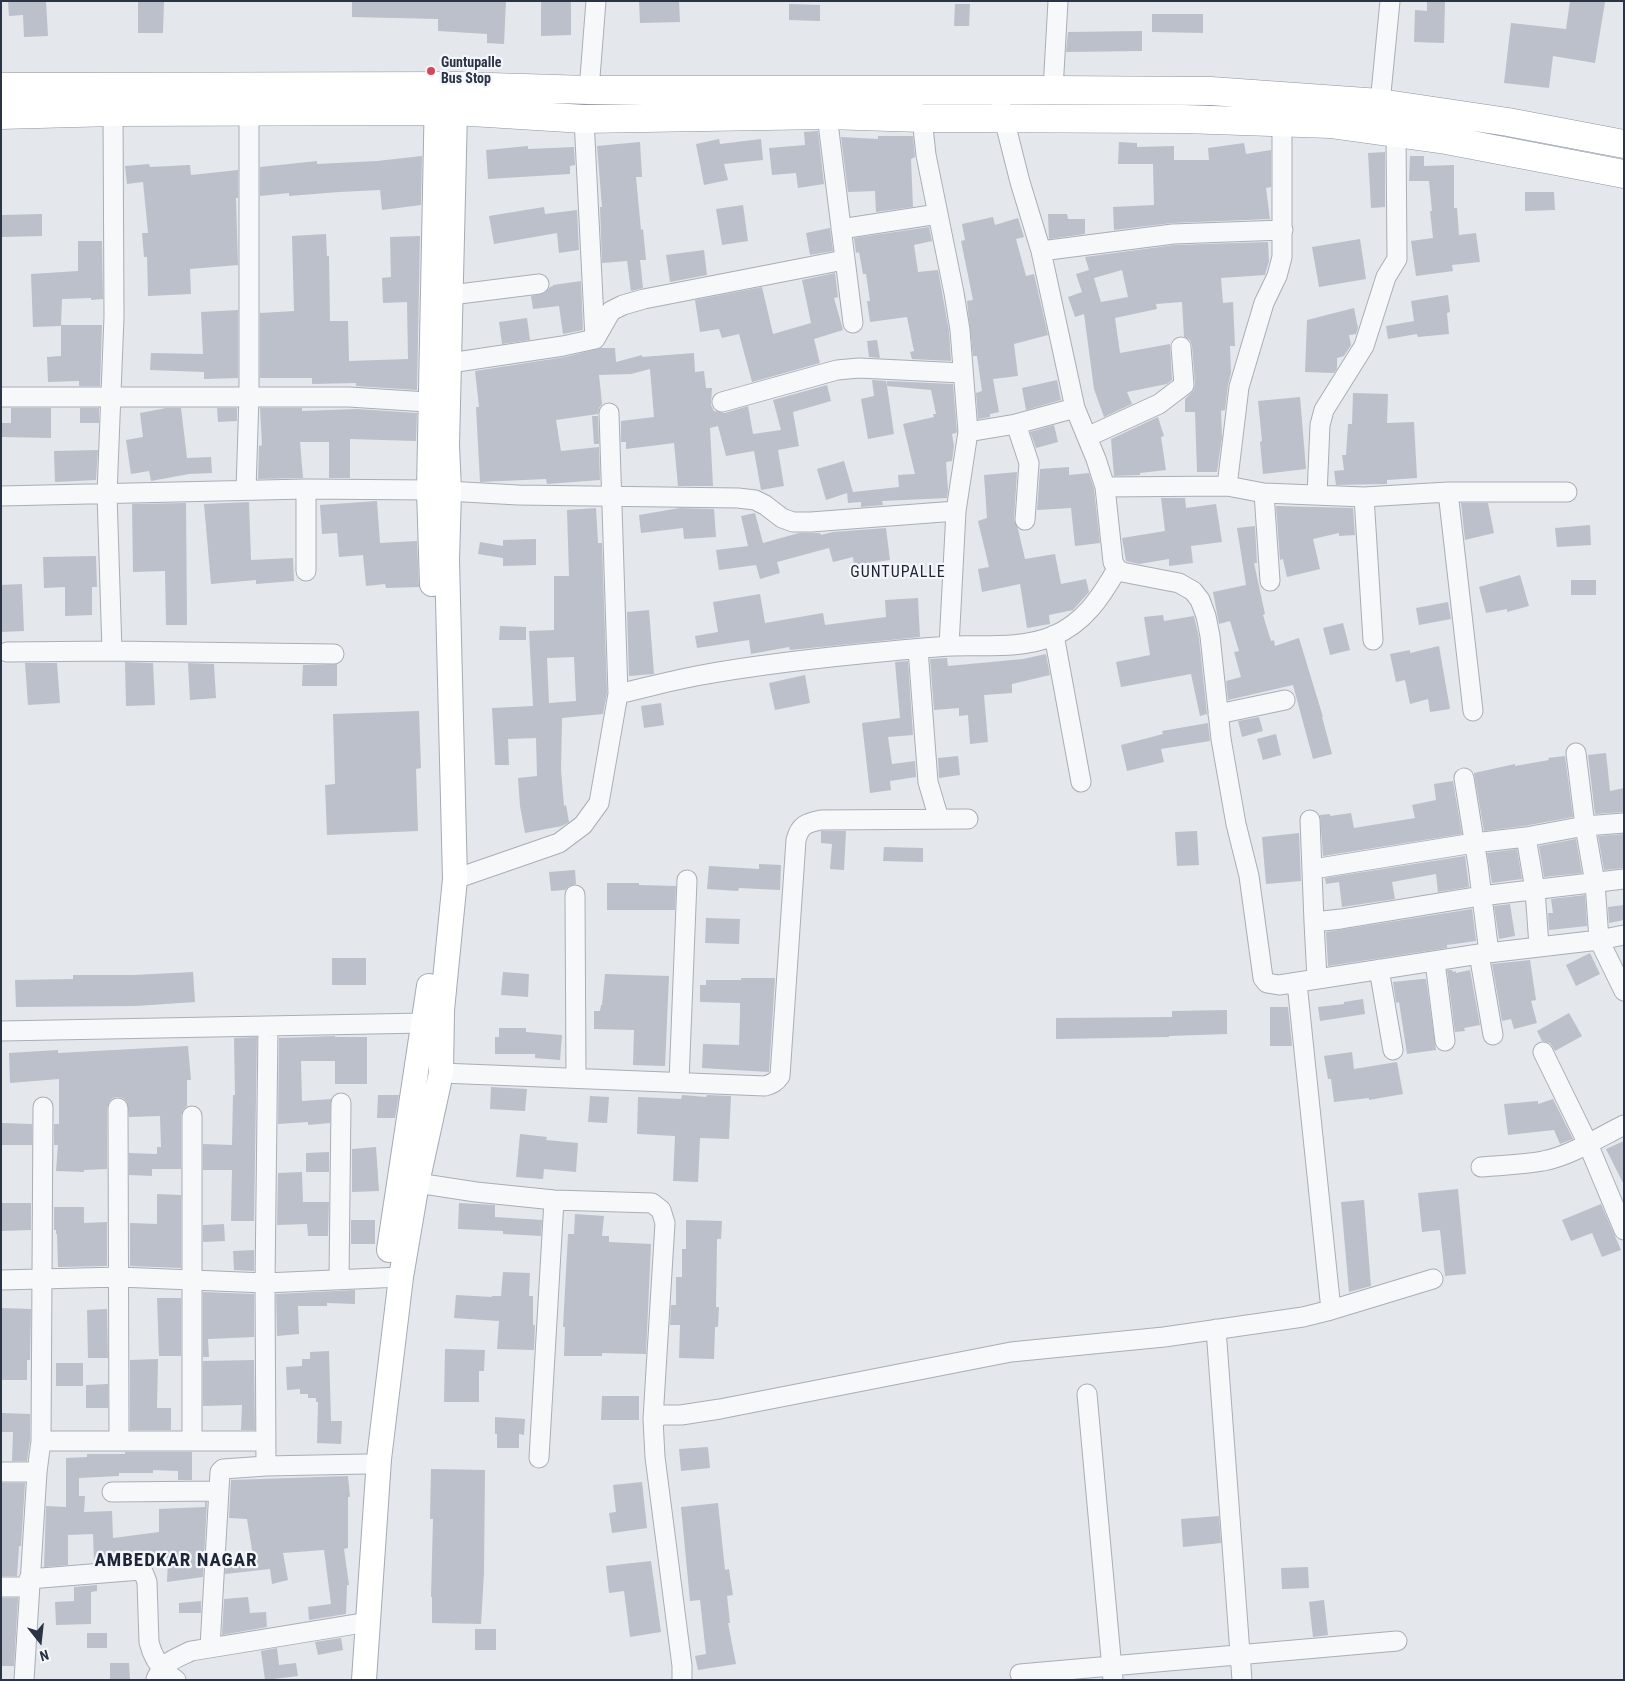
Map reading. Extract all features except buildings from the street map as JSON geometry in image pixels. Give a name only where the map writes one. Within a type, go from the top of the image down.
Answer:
[{"type":"highway","points":[[1,87],[447,99],[584,119],[827,116],[1183,119],[1330,124],[1446,140],[1624,174]]},
{"type":"highway","points":[[1,115],[113,112],[249,112],[589,90],[1211,91],[1380,103],[1508,122],[1624,144]]},
{"type":"main road","points":[[440,402],[450,363],[451,295],[447,99]]},
{"type":"main road","points":[[364,1680],[361,1623],[366,1464],[408,1182],[424,1023],[438,922],[441,880],[439,491],[447,446],[440,402],[447,99]]},
{"type":"main road","points":[[408,1182],[441,1073],[442,1010],[455,879],[447,560],[439,491]]},
{"type":"main road","points":[[351,1680],[361,1623],[379,1458],[393,1277]]},
{"type":"street","points":[[589,90],[596,1]]},
{"type":"street","points":[[1053,90],[1058,1]]},
{"type":"street","points":[[1380,103],[1390,1]]},
{"type":"street","points":[[995,90],[1041,251],[1075,408],[1096,459],[1104,487],[1113,562],[1117,569],[1131,575],[1179,583],[1192,591],[1200,600],[1206,616],[1210,636],[1221,739],[1236,824],[1248,876],[1262,978],[1267,983],[1273,985],[1297,983],[1484,953],[1599,940],[1624,934]]},
{"type":"street","points":[[112,651],[107,494],[114,317],[113,112]]},
{"type":"street","points":[[246,490],[249,396],[249,112]]},
{"type":"street","points":[[827,116],[853,323]]},
{"type":"street","points":[[922,118],[926,155],[960,330],[968,432],[956,510],[949,646]]},
{"type":"street","points":[[584,119],[595,339]]},
{"type":"street","points":[[1227,486],[1239,387],[1264,303],[1280,266],[1283,230],[1282,123]]},
{"type":"street","points":[[1317,494],[1320,425],[1324,410],[1364,346],[1386,277],[1397,259],[1396,134]]},
{"type":"street","points":[[841,229],[938,214]]},
{"type":"street","points":[[1041,251],[1173,234],[1283,230]]},
{"type":"street","points":[[450,363],[564,346],[595,339],[611,311],[623,305],[644,299],[844,260]]},
{"type":"street","points":[[451,295],[538,284]]},
{"type":"street","points":[[1087,437],[1159,404],[1184,385],[1181,347]]},
{"type":"street","points":[[722,402],[837,370],[859,368],[963,373]]},
{"type":"street","points":[[1,397],[349,397],[440,402]]},
{"type":"street","points":[[968,432],[1016,424],[1075,408]]},
{"type":"street","points":[[455,879],[559,843],[583,825],[599,803],[618,694],[609,413]]},
{"type":"street","points":[[1016,424],[1029,463],[1025,520]]},
{"type":"street","points":[[1104,487],[1227,486],[1264,494],[1317,494],[1364,497],[1448,492],[1567,492]]},
{"type":"street","points":[[1,496],[306,489],[738,498],[756,500],[782,518],[793,522],[956,510]]},
{"type":"street","points":[[306,489],[306,571]]},
{"type":"street","points":[[1448,492],[1473,711]]},
{"type":"street","points":[[1264,494],[1270,581]]},
{"type":"street","points":[[1364,497],[1373,640]]},
{"type":"street","points":[[618,694],[697,676],[784,663],[949,646],[1014,645],[1036,642],[1054,636],[1071,626],[1090,609],[1117,569]]},
{"type":"street","points":[[1054,636],[1081,782]]},
{"type":"street","points":[[918,649],[928,782],[939,819]]},
{"type":"street","points":[[7,652],[112,651],[334,654]]},
{"type":"street","points":[[1218,714],[1285,700]]},
{"type":"street","points":[[1576,753],[1585,826],[1595,883],[1599,940],[1624,991]]},
{"type":"street","points":[[1464,778],[1482,896],[1484,953],[1493,1035]]},
{"type":"street","points":[[441,1073],[765,1086],[777,1081],[780,1076],[798,831],[810,822],[821,820],[968,819]]},
{"type":"street","points":[[1310,820],[1317,979]]},
{"type":"street","points":[[1313,869],[1474,843],[1526,837],[1585,826],[1624,823]]},
{"type":"street","points":[[1526,837],[1535,890],[1539,946]]},
{"type":"street","points":[[1314,922],[1482,896],[1624,879]]},
{"type":"street","points":[[679,1082],[687,880]]},
{"type":"street","points":[[575,894],[576,1078]]},
{"type":"street","points":[[1434,962],[1445,1041]]},
{"type":"street","points":[[1379,969],[1393,1050]]},
{"type":"street","points":[[1297,983],[1331,1310]]},
{"type":"street","points":[[1,1031],[424,1023]]},
{"type":"street","points":[[266,1466],[265,1282],[268,1027]]},
{"type":"street","points":[[1543,1052],[1588,1144],[1624,1230]]},
{"type":"street","points":[[339,1279],[341,1103]]},
{"type":"street","points":[[24,1680],[29,1583],[41,1441],[43,1107]]},
{"type":"street","points":[[118,1108],[119,1441]]},
{"type":"street","points":[[192,1116],[192,1440]]},
{"type":"street","points":[[1481,1167],[1543,1161],[1588,1144],[1624,1125]]},
{"type":"street","points":[[408,1182],[476,1192],[554,1200],[652,1203],[661,1210],[665,1223],[653,1419],[655,1457],[682,1680]]},
{"type":"street","points":[[539,1458],[554,1200]]},
{"type":"street","points":[[1,1280],[119,1277],[265,1282],[393,1277]]},
{"type":"street","points":[[653,1419],[663,1415],[681,1415],[720,1409],[1011,1352],[1164,1337],[1217,1334],[1331,1310],[1433,1278]]},
{"type":"street","points":[[1217,1334],[1242,1680]]},
{"type":"street","points":[[1087,1394],[1112,1672]]},
{"type":"street","points":[[41,1441],[265,1441]]},
{"type":"street","points":[[210,1647],[219,1476],[223,1469],[366,1464]]},
{"type":"street","points":[[1,1472],[37,1472]]},
{"type":"street","points":[[112,1492],[219,1491]]},
{"type":"street","points":[[1,1586],[140,1570],[147,1582],[149,1642],[158,1674]]},
{"type":"street","points":[[158,1674],[168,1663],[191,1651],[361,1623]]},
{"type":"street","points":[[1020,1674],[1112,1672],[1240,1655],[1397,1641]]},
{"type":"street","points":[[158,1674],[176,1680]]},
{"type":"place","name":"Guntupalle Bus Stop","points":[[431,71]]},
{"type":"district","name":"GUNTUPALLE","points":[[898,573]]},
{"type":"district","name":"AMBEDKAR NAGAR","points":[[176,1561]]}]
